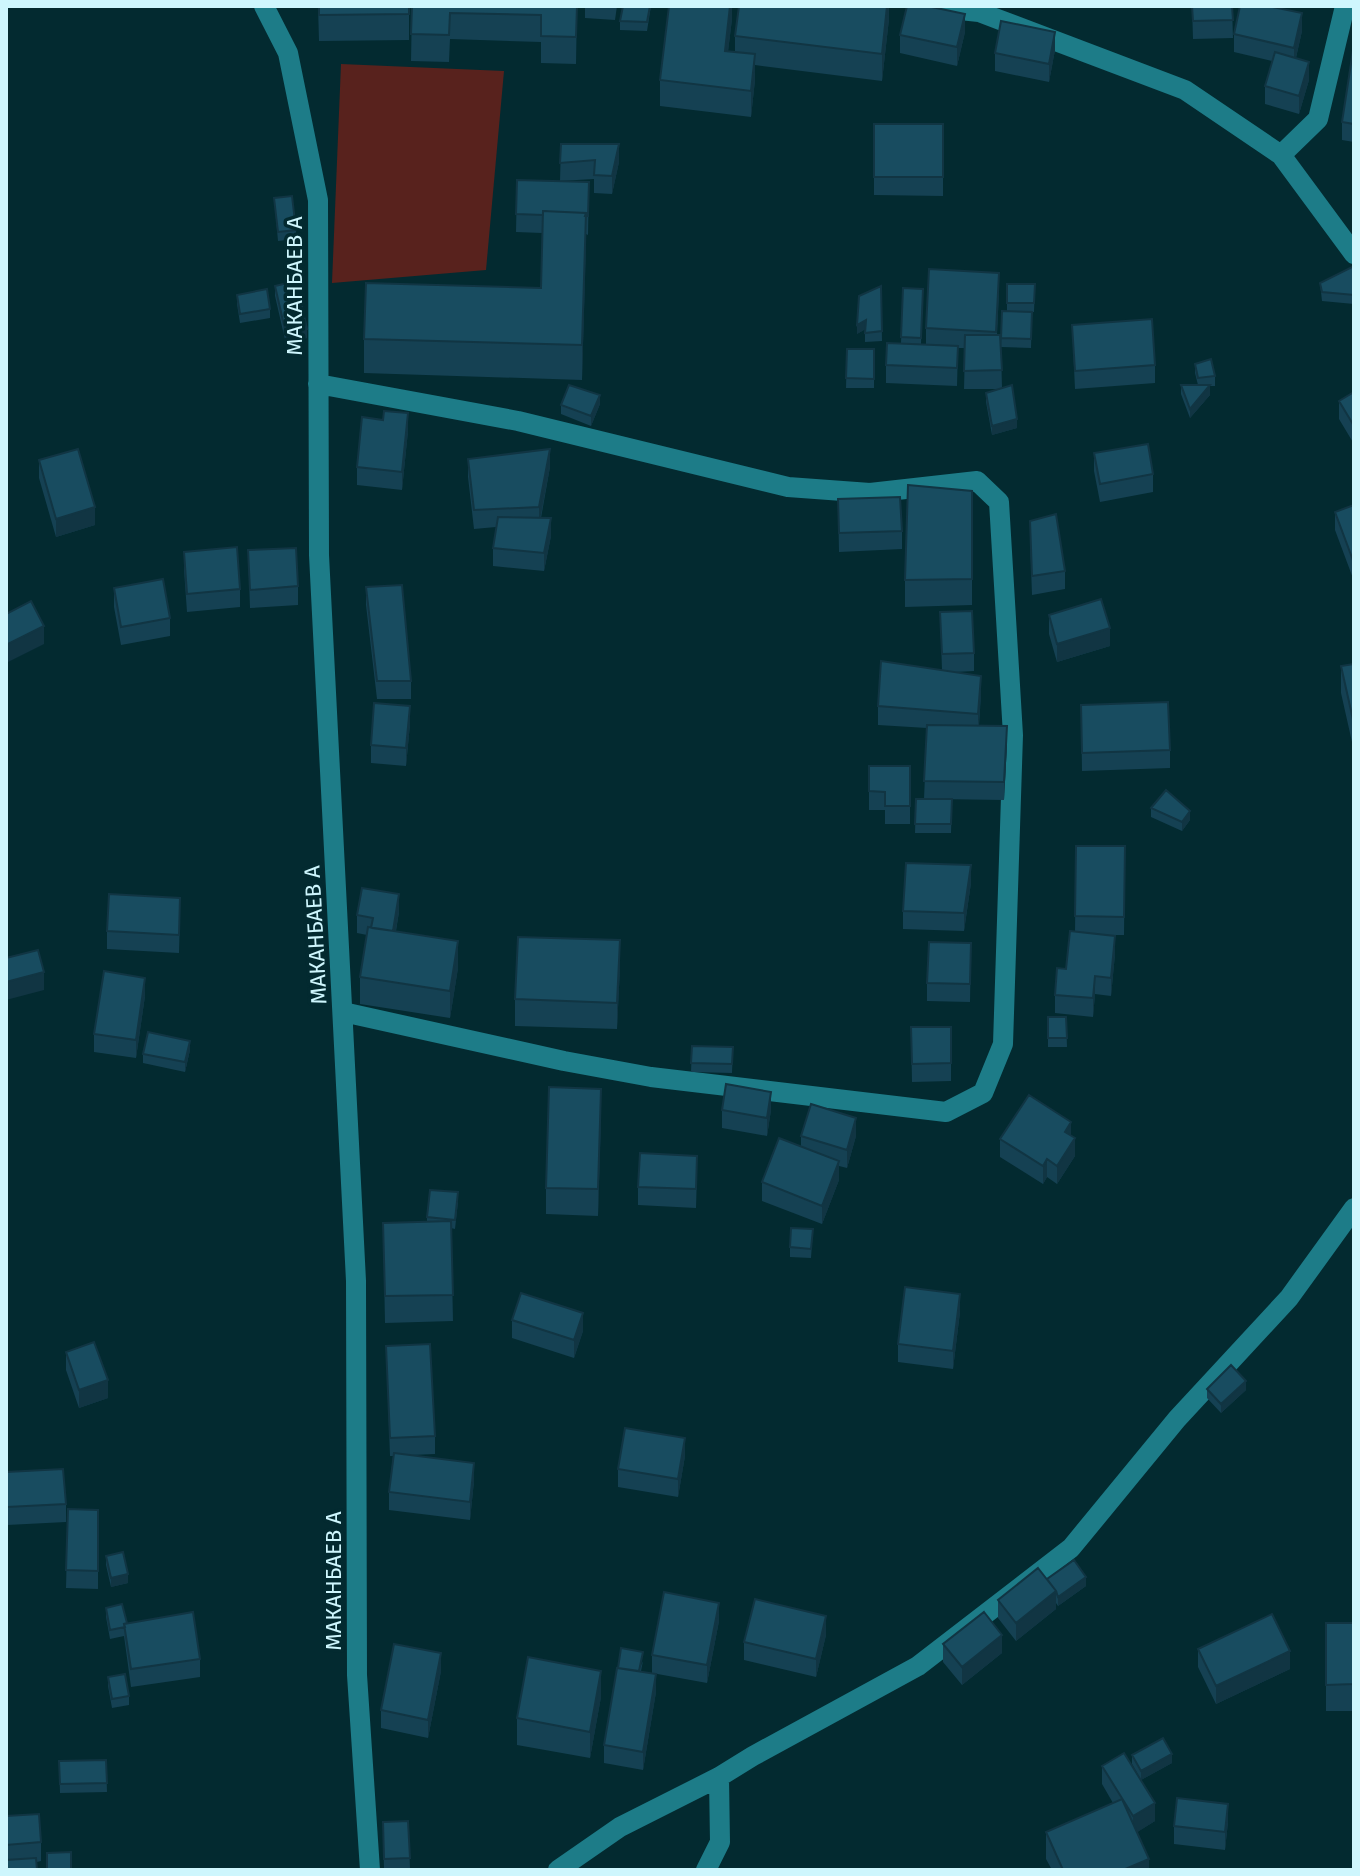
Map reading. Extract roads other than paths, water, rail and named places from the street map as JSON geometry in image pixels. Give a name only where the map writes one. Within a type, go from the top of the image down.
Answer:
[{"type":"street","name":"МАКАНБАЕВ А","points":[[264,6],[288,53],[318,200],[319,555],[356,1281],[357,1675],[370,1870]]},
{"type":"street","points":[[922,6],[979,12],[1185,90],[1281,155],[1354,254]]},
{"type":"street","points":[[1281,155],[1318,119],[1345,6]]},
{"type":"street","points":[[318,384],[531,424],[788,487],[870,493],[977,481],[999,502],[1013,735],[1003,1044],[983,1093],[946,1112],[651,1077],[343,1012]]},
{"type":"street","points":[[558,1870],[620,1827],[719,1777],[918,1666],[1071,1548],[1177,1419],[1289,1298],[1354,1208]]},
{"type":"street","points":[[706,1870],[720,1842],[719,1777]]}]
